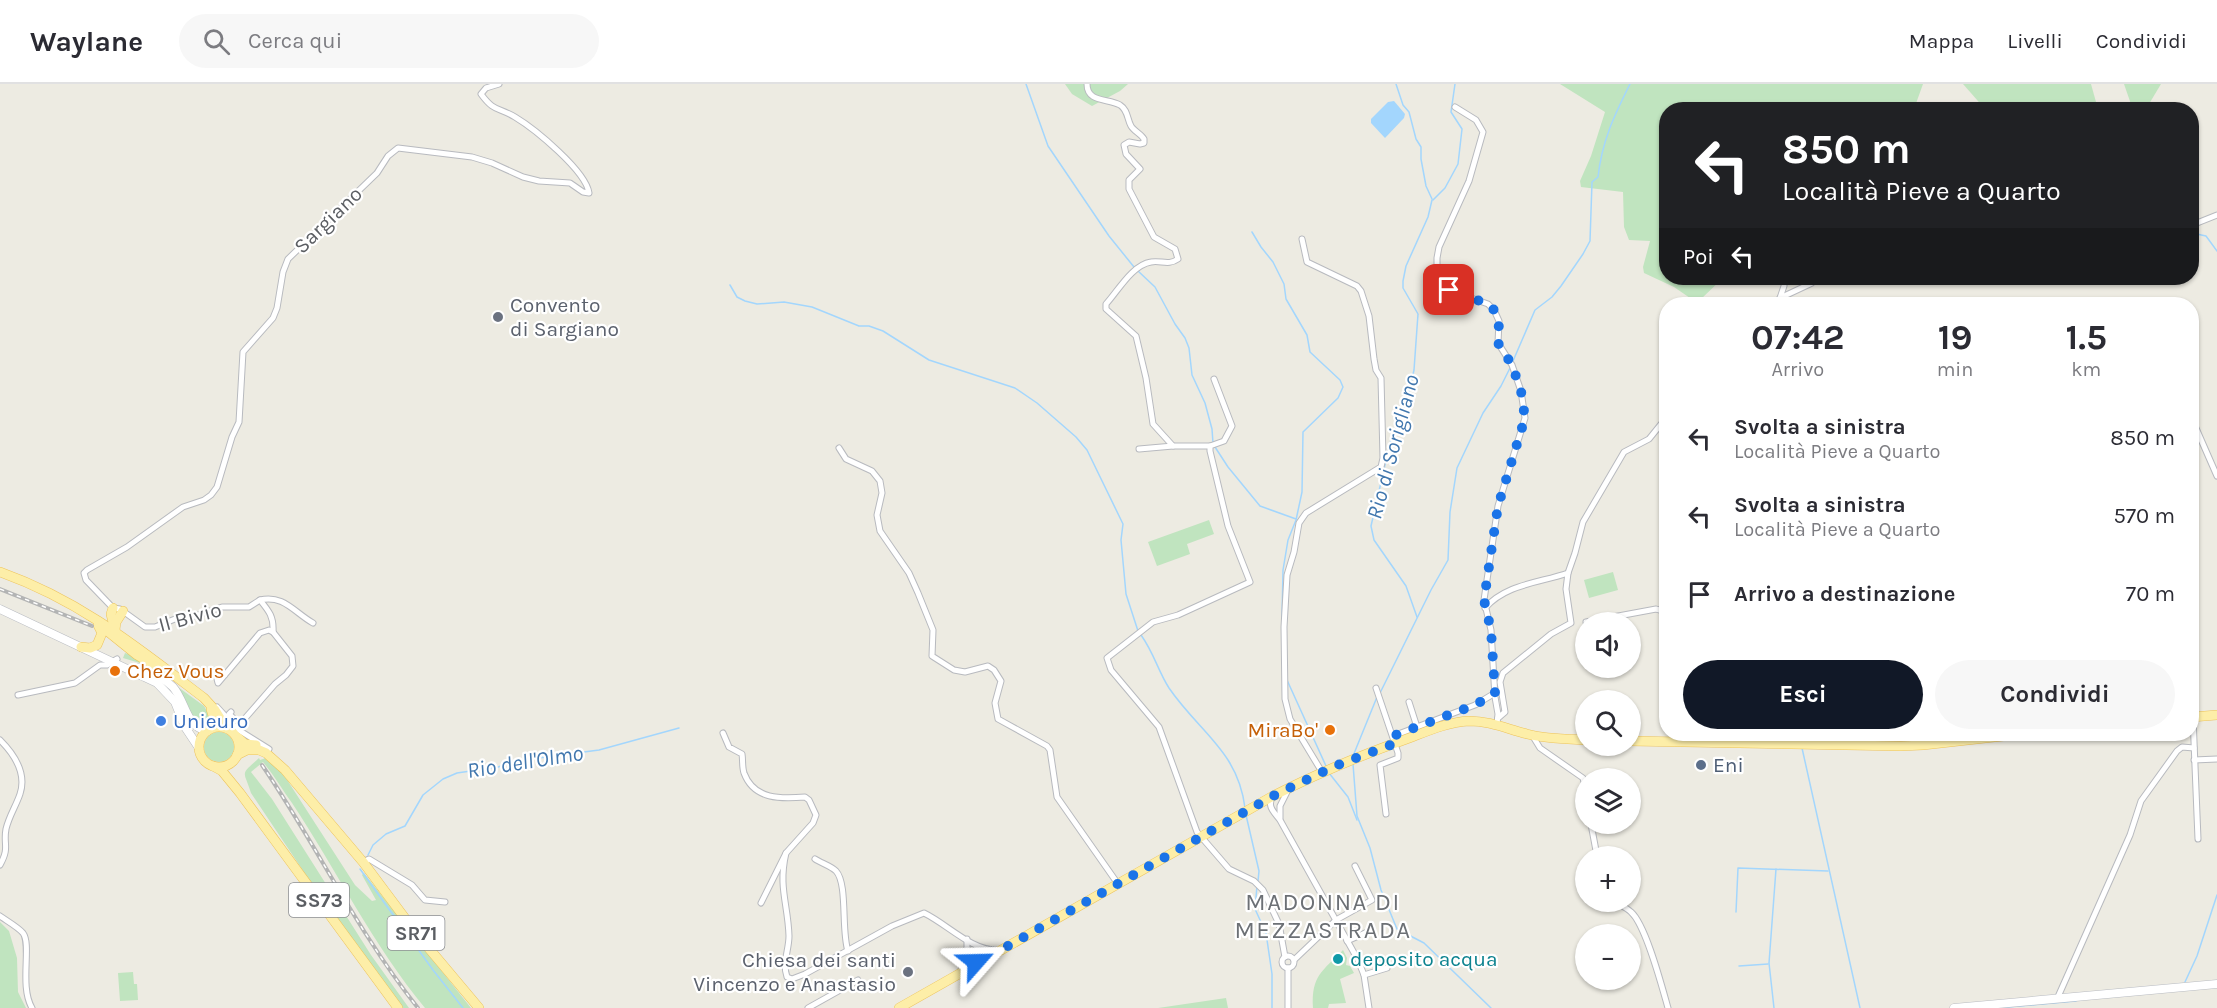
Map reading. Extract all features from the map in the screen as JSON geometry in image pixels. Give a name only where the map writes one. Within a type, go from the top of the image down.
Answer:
[{"type":"main road","points":[[0,572],[84,605],[102,616],[116,611],[115,630]]},
{"type":"main road","points":[[63,598],[137,655],[158,665],[204,698],[226,728],[237,737]]},
{"type":"main road","points":[[63,598],[115,630],[208,706],[214,719],[201,738],[200,748]]},
{"type":"main road","points":[[0,609],[81,647],[139,671],[160,677],[173,688],[193,724],[208,730],[226,728]]},
{"type":"main road","points":[[81,647],[94,647],[102,636],[100,628],[92,619]]},
{"type":"main road","points":[[139,671],[172,697],[179,709],[184,727],[200,748]]},
{"type":"main road","points":[[2199,716],[2217,714]]},
{"type":"main road","points":[[899,1008],[1273,796],[1394,740],[1452,723],[1470,721],[1497,721],[1532,735],[1551,739],[1575,740]]},
{"type":"main road","name":"SR71","points":[[237,737],[245,744],[269,749],[326,811],[360,858]]},
{"type":"main road","name":"SS73","points":[[237,737],[239,743],[230,771],[240,793]]},
{"type":"main road","points":[[1641,741],[1901,746],[1959,741]]},
{"type":"main road","name":"SS73","points":[[200,748],[204,759],[222,771],[240,793],[398,1008]]},
{"type":"main road","name":"SR71","points":[[235,758],[253,749],[266,753],[285,770],[360,858],[416,933],[479,1008]]},
{"type":"main road","points":[[213,766],[220,767],[235,758]]},
{"type":"main road","points":[[1954,1008],[2217,984]]},
{"type":"street","name":"Sargiano","points":[[116,611],[86,580],[84,573],[127,547],[183,507],[212,495],[219,482],[221,470],[239,422],[243,352],[273,318],[288,259],[377,173],[388,156],[398,148],[472,157],[523,177],[539,181],[570,183],[583,192],[589,193],[584,179],[540,133],[513,116],[490,107],[481,94],[486,88],[499,84]]},
{"type":"street","points":[[1087,84],[1087,90],[1093,97],[1120,105],[1127,114],[1131,127],[1144,139],[1144,142],[1140,144],[1129,142],[1124,145],[1126,154],[1140,169],[1129,180],[1129,189],[1154,237],[1175,249],[1178,259],[1173,263],[1152,261],[1144,264],[1106,304],[1106,309],[1136,336],[1146,378],[1153,424],[1173,446]]},
{"type":"street","points":[[1455,107],[1476,120],[1483,132],[1469,181],[1439,248],[1437,270],[1443,284],[1449,290],[1488,304],[1494,310],[1499,321],[1498,343],[1512,365],[1521,391],[1525,418],[1498,506],[1484,600],[1491,630],[1497,721]]},
{"type":"street","points":[[2199,222],[2217,215]]},
{"type":"street","points":[[1302,239],[1307,262],[1356,286],[1361,291],[1369,316],[1374,359],[1382,384],[1383,458],[1381,467],[1306,513],[1299,523],[1287,575],[1284,627],[1286,699],[1290,719],[1322,772]]},
{"type":"street","points":[[1788,297],[1809,285]]},
{"type":"street","points":[[1781,297],[1784,286]]},
{"type":"street","points":[[1139,449],[1210,446],[1224,441],[1232,426],[1214,379]]},
{"type":"street","points":[[1571,623],[1566,589],[1568,573],[1583,522],[1624,453],[1649,439],[1659,427]]},
{"type":"street","points":[[2199,435],[2217,476]]},
{"type":"street","points":[[1210,446],[1228,526],[1250,582],[1178,615],[1153,622],[1107,658],[1111,670],[1160,727],[1197,832],[1229,869],[1261,887],[1279,924],[1285,957],[1283,964],[1288,968]]},
{"type":"street","points":[[839,448],[846,459],[872,471],[880,481],[882,493],[877,515],[880,531],[909,573],[918,593],[933,630],[932,656],[954,670],[965,672],[988,666],[994,670],[1001,681],[995,703],[998,720],[1047,746],[1050,750],[1057,797],[1118,884]]},
{"type":"street","points":[[1485,608],[1493,598],[1505,590],[1568,573]]},
{"type":"street","name":"Il Bivio","points":[[116,611],[145,627],[155,627],[175,619],[195,616],[222,607],[249,607],[261,600],[276,598],[313,623]]},
{"type":"street","points":[[261,600],[273,618],[273,632]]},
{"type":"street","points":[[1641,612],[1659,610]]},
{"type":"street","points":[[1497,721],[1505,712],[1500,681],[1503,673],[1551,634],[1575,623]]},
{"type":"street","points":[[225,675],[220,675],[217,679],[218,683],[225,675],[246,649],[260,633],[269,630],[292,656],[293,666],[290,671],[275,684],[240,724],[229,714],[231,712]]},
{"type":"street","points":[[18,695],[75,683],[100,665],[107,665],[115,661]]},
{"type":"street","points":[[158,665],[206,696],[237,729],[269,749]]},
{"type":"street","points":[[1376,688],[1398,758],[1380,765],[1386,814]]},
{"type":"street","points":[[1394,740],[1417,727],[1475,705],[1495,693]]},
{"type":"street","points":[[1409,702],[1417,727]]},
{"type":"street","points":[[723,733],[729,747],[742,754],[744,775],[759,793],[778,798],[805,797],[814,808],[816,815],[813,823],[786,852],[761,903]]},
{"type":"street","points":[[1532,735],[1540,748],[1575,772]]},
{"type":"street","points":[[0,740],[12,752],[21,768],[21,792],[9,818],[5,832],[7,853],[0,865]]},
{"type":"street","points":[[2194,741],[2198,839]]},
{"type":"street","points":[[2057,999],[2130,835],[2141,801],[2177,751],[2182,747],[2194,748]]},
{"type":"street","points":[[2194,760],[2217,759]]},
{"type":"street","points":[[1280,820],[1280,806],[1289,788]]},
{"type":"street","points":[[1280,806],[1273,796],[1270,801],[1272,809],[1358,960],[1364,975],[1369,1008]]},
{"type":"street","points":[[1250,810],[1263,807],[1272,809]]},
{"type":"street","points":[[786,852],[782,887],[789,933],[789,945],[783,968],[786,977],[792,979],[805,974],[892,926],[924,913],[938,919],[976,946],[1001,950]]},
{"type":"street","points":[[360,858],[369,860],[411,885],[425,900],[445,902]]},
{"type":"street","points":[[815,859],[836,872],[842,887],[845,942],[848,951]]},
{"type":"street","points":[[1288,968],[1336,920],[1372,900],[1355,866]]},
{"type":"street","points":[[1632,912],[1649,947],[1668,1008]]},
{"type":"street","points":[[0,916],[23,934],[26,944],[26,992],[32,1008]]},
{"type":"street","points":[[1347,941],[1372,930]]},
{"type":"street","points":[[958,974],[967,956],[967,939]]},
{"type":"street","points":[[967,956],[971,961],[979,962],[980,952],[976,946]]},
{"type":"street","points":[[1285,957],[1290,956],[1294,960]]},
{"type":"street","points":[[1288,968],[1288,1008]]},
{"type":"street","points":[[1364,975],[1387,968]]},
{"type":"street","points":[[808,1008],[858,980]]},
{"type":"green space","points":[[1065,84],[1128,84],[1120,91],[1092,106],[1072,94]]},
{"type":"green space","points":[[1560,84],[1923,84],[1917,102],[1659,102],[1659,280],[1644,273],[1643,267],[1650,241],[1629,240],[1624,227],[1623,192],[1581,187],[1580,181],[1591,156],[1605,112]]},
{"type":"green space","points":[[1963,84],[2091,84],[2096,102],[1979,102]]},
{"type":"green space","points":[[2124,84],[2161,84],[2150,102],[2130,102]]},
{"type":"green space","points":[[1670,285],[1716,285],[1703,297],[1689,297]]},
{"type":"green space","points":[[1209,520],[1214,534],[1187,544],[1190,554],[1157,566],[1148,542]]},
{"type":"green space","points":[[1613,572],[1618,590],[1589,598],[1584,580]]},
{"type":"green space","points":[[125,653],[137,657],[204,706],[211,718],[207,728],[197,725],[179,693],[145,670],[143,664],[123,658]]},
{"type":"green space","points":[[219,732],[230,736],[234,747],[230,758],[219,762],[208,758],[204,747],[208,736]]},
{"type":"green space","points":[[259,758],[260,760],[266,758],[282,772],[355,885],[372,901],[376,900],[362,875],[364,873],[471,1008],[425,1008],[389,959],[309,829],[263,762],[251,772],[272,799],[371,955],[409,1008],[402,1008],[320,896],[251,793],[245,774]]},
{"type":"green space","points":[[0,922],[9,931],[17,958],[18,992],[26,1008],[0,1008]]},
{"type":"green space","points":[[1343,950],[1347,958],[1346,965],[1350,966],[1354,973],[1340,979],[1346,1003],[1329,1004],[1328,1008],[1313,1008],[1316,981],[1324,969]]},
{"type":"green space","points":[[133,972],[134,984],[137,984],[138,1000],[120,1001],[118,973]]},
{"type":"green space","points":[[1226,998],[1228,1008],[1158,1008]]},
{"type":"water","points":[[1394,101],[1405,114],[1385,138],[1371,123],[1371,119],[1388,102]]},
{"type":"waterway","points":[[1026,84],[1048,146],[1109,236],[1134,267]]},
{"type":"waterway","points":[[1396,84],[1421,147],[1426,186],[1432,199]]},
{"type":"waterway","points":[[1433,200],[1445,188],[1458,164],[1462,129],[1451,112],[1455,84]]},
{"type":"waterway","points":[[1513,361],[1535,310],[1552,297],[1561,286],[1590,241],[1592,182],[1598,177],[1602,152],[1630,84]]},
{"type":"waterway","name":"Rio di Sorigliano","points":[[1417,617],[1406,586],[1374,540],[1371,526],[1390,443],[1407,401],[1414,370],[1418,314],[1403,288],[1403,281],[1406,266],[1428,217],[1432,200]]},
{"type":"waterway","points":[[1252,232],[1273,262],[1284,284],[1286,299],[1307,335],[1310,352],[1340,380],[1343,387],[1338,398],[1303,432],[1302,492],[1296,520],[1288,540],[1283,570],[1282,619]]},
{"type":"waterway","points":[[2199,234],[2206,236],[2217,251]]},
{"type":"waterway","points":[[1138,271],[1155,287],[1185,338],[1189,348],[1192,375],[1205,403],[1213,443]]},
{"type":"waterway","points":[[730,285],[737,297],[745,301],[757,304],[784,302],[812,307],[859,326],[869,326],[883,331],[929,360],[1015,388],[1037,403],[1076,437],[1087,450],[1123,524],[1121,540],[1126,594],[1138,631]]},
{"type":"waterway","points":[[1380,693],[1448,560],[1450,512],[1457,468],[1483,413],[1510,368]]},
{"type":"waterway","points":[[1215,447],[1260,506],[1296,519]]},
{"type":"waterway","points":[[1141,635],[1169,688],[1226,757],[1241,788],[1245,808]]},
{"type":"waterway","points":[[1287,680],[1326,766]]},
{"type":"waterway","points":[[1353,756],[1377,697]]},
{"type":"waterway","name":"Rio dell'Olmo","points":[[368,855],[373,845],[386,834],[405,826],[423,795],[443,779],[457,773],[498,767],[516,761],[599,750],[679,728]]},
{"type":"waterway","points":[[1802,748],[1860,1008]]},
{"type":"waterway","points":[[1353,764],[1357,816],[1370,848],[1381,890],[1397,929],[1424,943],[1491,1008]]},
{"type":"waterway","points":[[1329,773],[1348,797],[1357,820]]},
{"type":"waterway","points":[[1246,815],[1259,871],[1258,881]]},
{"type":"waterway","points":[[1736,912],[1738,868],[1828,871]]},
{"type":"waterway","name":"Rio dell'Olmo","points":[[360,869],[463,1008]]},
{"type":"waterway","points":[[1774,1008],[1769,963],[1776,869]]},
{"type":"waterway","points":[[1257,886],[1255,909],[1266,933],[1272,974],[1272,1008]]},
{"type":"waterway","points":[[2185,982],[2197,956],[2217,895]]},
{"type":"waterway","points":[[1739,966],[1768,964]]},
{"type":"waterway","points":[[1997,1008],[2076,1001]]},
{"type":"railway","points":[[0,589],[92,626]]},
{"type":"railway","points":[[262,765],[376,950],[418,1008]]},
{"type":"place","name":"Convento di Sargiano","points":[[498,317]]},
{"type":"place","name":"Chez Vous","points":[[115,671]]},
{"type":"place","name":"Unieuro","points":[[161,721]]},
{"type":"place","name":"MiraBo'","points":[[1330,730]]},
{"type":"place","name":"Eni","points":[[1701,765]]},
{"type":"place","name":"deposito acqua","points":[[1338,959]]},
{"type":"place","name":"Chiesa dei santi Vincenzo e Anastasio","points":[[908,972]]},
{"type":"district","name":"MADONNA DI MEZZASTRADA","points":[[1323,916]]},
{"type":"route","points":[[976,962],[1202,838],[1273,796],[1335,766],[1396,743],[1393,736],[1475,705],[1495,693],[1491,630],[1484,600],[1498,506],[1525,418],[1521,391],[1512,365],[1498,343],[1499,321],[1494,310],[1488,304],[1449,290]]}]
